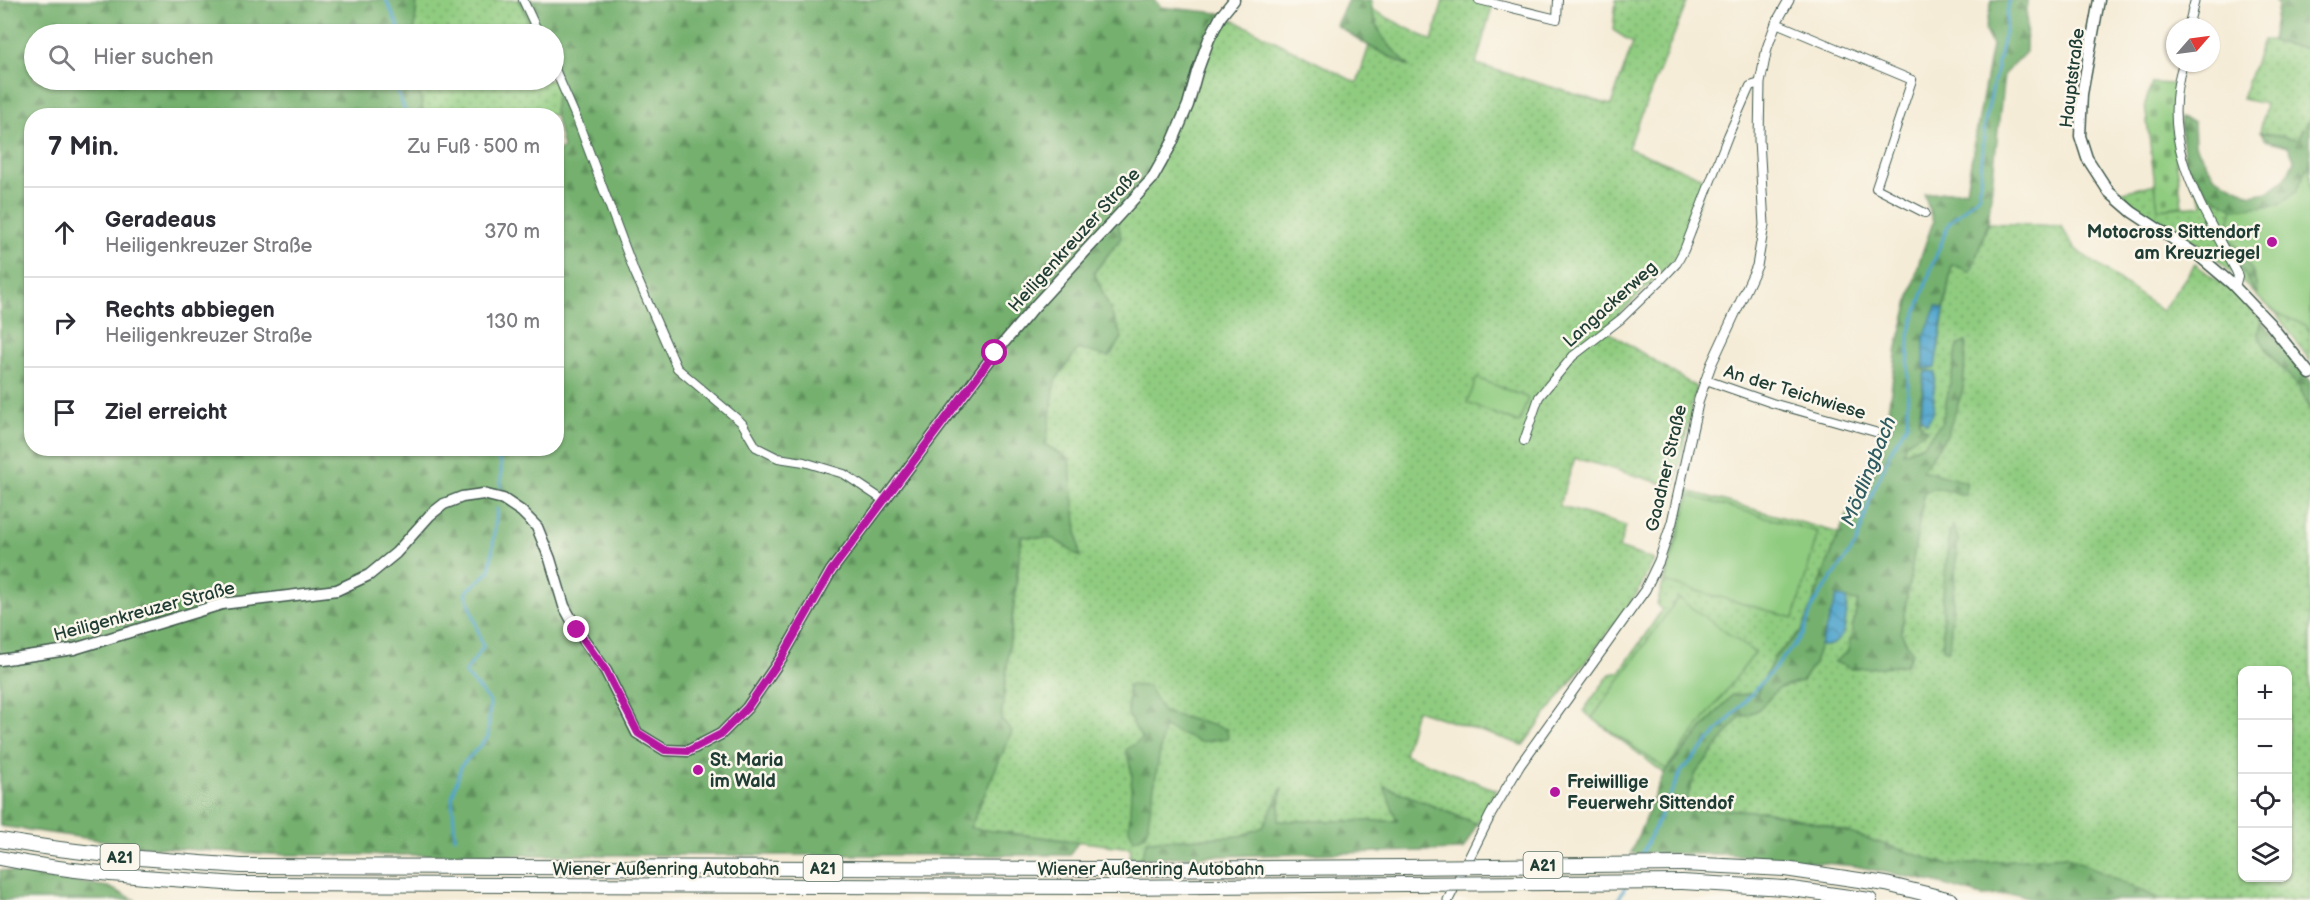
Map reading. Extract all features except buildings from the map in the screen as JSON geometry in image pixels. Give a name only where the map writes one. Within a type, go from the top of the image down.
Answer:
[{"type":"highway","name":"Wiener Außenring Autobahn","points":[[0,840],[144,859],[241,866],[1095,869],[1682,864],[1796,871],[1886,884],[1951,900]]},
{"type":"highway","name":"Wiener Außenring Autobahn","points":[[0,858],[41,866],[100,873],[237,884],[1106,888],[1682,882],[1785,888],[1870,900]]},
{"type":"main road","name":"Heiligenkreuzer Straße","points":[[0,660],[75,649],[222,604],[337,590],[369,575],[396,553],[430,515],[444,504],[462,497],[483,494],[503,499],[521,511],[537,527],[550,559],[564,606],[577,630],[606,671],[638,733],[665,750],[688,751],[721,734],[747,708],[782,657],[831,571],[995,353],[1152,179],[1172,143],[1188,105],[1209,39],[1221,16],[1234,0]]},
{"type":"main road","name":"Hauptstraße","points":[[2099,0],[2082,94],[2080,136],[2087,158],[2109,192],[2132,212],[2199,256],[2235,287],[2310,374]]},
{"type":"street","points":[[523,0],[534,24]]},
{"type":"street","points":[[1479,0],[1557,20],[1558,0]]},
{"type":"street","name":"Gaadner Straße","points":[[1448,900],[1491,814],[1520,765],[1645,590],[1659,561],[1672,522],[1694,418],[1706,380],[1758,266],[1764,225],[1759,140],[1760,83],[1767,48],[1776,23],[1789,0]]},
{"type":"street","points":[[2190,18],[2195,0]]},
{"type":"street","points":[[1776,23],[1912,80],[1876,188],[1925,213]]},
{"type":"street","points":[[2180,72],[2176,108],[2178,148],[2183,167],[2202,210],[2236,271],[2238,276],[2235,287]]},
{"type":"street","name":"Langackerweg","points":[[1524,441],[1539,397],[1573,356],[1621,319],[1677,262],[1684,250],[1750,86],[1760,83]]},
{"type":"street","points":[[564,90],[634,272],[677,368],[742,423],[756,447],[778,458],[804,462],[844,474],[884,500]]},
{"type":"street","name":"An der Teichwiese","points":[[1706,380],[1772,403],[1875,432]]},
{"type":"green space","points":[[0,0],[417,0],[415,24],[24,24],[24,90],[419,90],[423,108],[24,108],[24,456],[564,456],[564,108],[555,108],[558,90],[564,90],[564,24],[530,24],[519,0],[1154,0],[1161,7],[1220,13],[1203,35],[1184,99],[1161,157],[1116,212],[1121,238],[1094,272],[1122,338],[1109,357],[1078,349],[1055,381],[1046,445],[1069,459],[1080,557],[1054,539],[1021,536],[1001,720],[1012,731],[970,828],[1078,842],[1070,855],[286,855],[149,847],[0,826]]},
{"type":"green space","points":[[417,0],[519,0],[530,24],[415,24]]},
{"type":"green space","points":[[1348,0],[1372,0],[1374,20],[1378,29],[1389,45],[1410,67],[1369,46],[1336,25]]},
{"type":"green space","points":[[1443,0],[1491,0],[1492,7],[1476,64],[1611,105],[1633,43],[1613,30],[1616,0],[1688,0],[1628,148],[1706,179],[1687,238],[1675,259],[1604,329],[1696,387],[1675,487],[1575,458],[1559,506],[1626,526],[1619,548],[1654,560],[1638,592],[1523,745],[1416,710],[1404,754],[1496,790],[1477,824],[1385,786],[1397,821],[1278,821],[1282,790],[1263,827],[1242,836],[1147,841],[1141,858],[1130,858],[1131,848],[969,828],[1012,731],[1001,720],[1022,536],[1054,539],[1079,556],[1046,445],[1055,381],[1078,348],[1109,356],[1122,338],[1094,273],[1121,238],[1116,212],[1161,157],[1184,99],[1203,35],[1220,13],[1357,83],[1369,46],[1408,66],[1383,39],[1371,9],[1432,41]]},
{"type":"green space","points":[[1992,0],[2027,0],[2026,52],[2004,74],[1988,223],[1971,272],[1952,264],[1944,309],[1936,306],[1924,368],[1927,371],[1924,375],[1919,422],[1927,430],[1905,443],[1903,453],[1923,445],[1942,422],[1958,345],[1966,342],[1963,389],[1947,435],[1922,470],[1966,482],[1966,495],[1936,488],[1924,492],[1901,633],[1912,653],[1906,665],[1853,669],[1834,662],[1848,651],[1858,601],[1837,597],[1813,666],[1801,682],[1779,688],[1758,710],[1739,718],[1696,773],[1683,809],[1764,811],[1825,825],[1948,865],[2066,856],[2161,900],[2037,900],[2018,894],[1983,896],[1933,882],[1855,866],[1726,854],[1631,853],[1664,773],[1732,695],[1757,694],[1775,656],[1802,631],[1839,533],[1885,433],[1897,347],[1920,259],[1933,222],[1924,194],[1966,190],[1992,45],[1985,31]]},
{"type":"green space","points":[[2276,0],[2310,0],[2310,49],[2272,41],[2278,6]]},
{"type":"green space","points":[[2263,40],[2310,49],[2310,118],[2298,139],[2260,132],[2266,104],[2242,99]]},
{"type":"green space","points":[[2152,83],[2174,84],[2172,122],[2182,206],[2158,209],[2145,104]]},
{"type":"green space","points":[[419,90],[558,90],[556,108],[423,108]]},
{"type":"green space","points":[[2180,118],[2194,122],[2195,145],[2215,177],[2251,195],[2268,192],[2286,178],[2294,160],[2288,146],[2266,140],[2260,132],[2298,139],[2310,118],[2310,163],[2296,192],[2279,205],[2233,209],[2211,195],[2185,163]]},
{"type":"green space","points":[[2185,163],[2233,209],[2296,192],[2310,163],[2310,361],[2276,313],[2205,248],[2147,216],[2119,193],[2155,184],[2159,209],[2203,205]]},
{"type":"green space","name":"Motocross Sittendorf am Kreuzriegel","points":[[2310,163],[2310,332],[2305,325],[2276,313],[2257,296],[2252,270],[2226,234],[2233,209],[2279,205],[2296,192]]},
{"type":"green space","points":[[1988,223],[2061,226],[2074,248],[2162,311],[2195,264],[2234,293],[2261,320],[2258,334],[2270,355],[2300,388],[2310,411],[2310,900],[2161,900],[2066,856],[1948,865],[1825,825],[1764,811],[1682,809],[1696,773],[1739,718],[1758,710],[1779,688],[1801,682],[1813,666],[1820,646],[1829,646],[1845,628],[1847,599],[1858,601],[1848,652],[1835,662],[1853,669],[1906,665],[1912,653],[1901,633],[1924,492],[1936,488],[1966,494],[1966,482],[1921,471],[1947,435],[1963,389],[1965,342],[1958,346],[1942,422],[1923,445],[1903,453],[1905,443],[1926,430],[1919,422],[1921,418],[1927,423],[1934,372],[1924,368],[1938,351],[1952,264],[1971,272]]},
{"type":"green space","points":[[2226,234],[2252,270],[2257,296],[2225,241]]},
{"type":"green space","points":[[2261,320],[2310,381],[2310,411],[2300,388],[2270,355],[2258,334]]},
{"type":"green space","points":[[1477,378],[1528,398],[1519,423],[1467,403]]},
{"type":"green space","points":[[1688,491],[1839,533],[1802,631],[1775,656],[1757,694],[1732,695],[1664,773],[1583,711],[1610,674],[1620,672],[1662,610],[1657,605]]},
{"type":"green space","points":[[1690,496],[1818,532],[1794,618],[1665,582]]},
{"type":"green space","points":[[1953,526],[1958,539],[1949,650],[1943,649],[1943,594],[1949,534]]},
{"type":"green space","points":[[1678,598],[1755,653],[1666,769],[1592,718]]},
{"type":"green space","points":[[1128,685],[1148,686],[1163,712],[1227,729],[1228,738],[1200,742],[1164,727],[1146,835],[1134,840],[1129,829],[1132,773],[1126,750],[1142,739],[1128,715]]},
{"type":"green space","points":[[1384,786],[1477,824],[1463,850],[1141,858],[1147,841],[1241,836],[1263,827],[1282,787],[1278,821],[1397,821]]},
{"type":"green space","points":[[0,870],[108,887],[136,900],[0,900]]},
{"type":"water","points":[[1936,306],[1944,309],[1935,368],[1924,368],[1924,337]]},
{"type":"water","points":[[1927,371],[1935,372],[1933,414],[1927,423],[1921,418],[1924,375]]},
{"type":"water","points":[[1837,596],[1847,599],[1844,631],[1836,642],[1820,646]]},
{"type":"waterway","points":[[386,0],[397,24]]},
{"type":"waterway","name":"Mödlingbach","points":[[1639,860],[1681,772],[1803,634],[1813,605],[1856,544],[1872,494],[1894,445],[1907,424],[1909,334],[1932,266],[1949,223],[1979,195],[1985,122],[2005,31],[2009,0]]},
{"type":"waterway","points":[[397,90],[404,108]]},
{"type":"waterway","points":[[495,456],[501,463],[501,487]]},
{"type":"waterway","points":[[455,837],[452,798],[461,766],[488,737],[490,702],[465,673],[483,647],[466,592],[490,571],[497,509]]},
{"type":"waterway","name":"Mödlingbach","points":[[1618,900],[1625,887]]},
{"type":"place","name":"Motocross Sittendorf am Kreuzriegel","points":[[2272,242]]},
{"type":"place","name":"St. Maria im Wald","points":[[698,770]]},
{"type":"place","name":"Freiwillige Feuerwehr Sittendof","points":[[1555,792]]},
{"type":"route","points":[[577,630],[606,671],[638,733],[665,750],[688,751],[721,734],[747,708],[782,657],[831,571],[995,353]]}]
